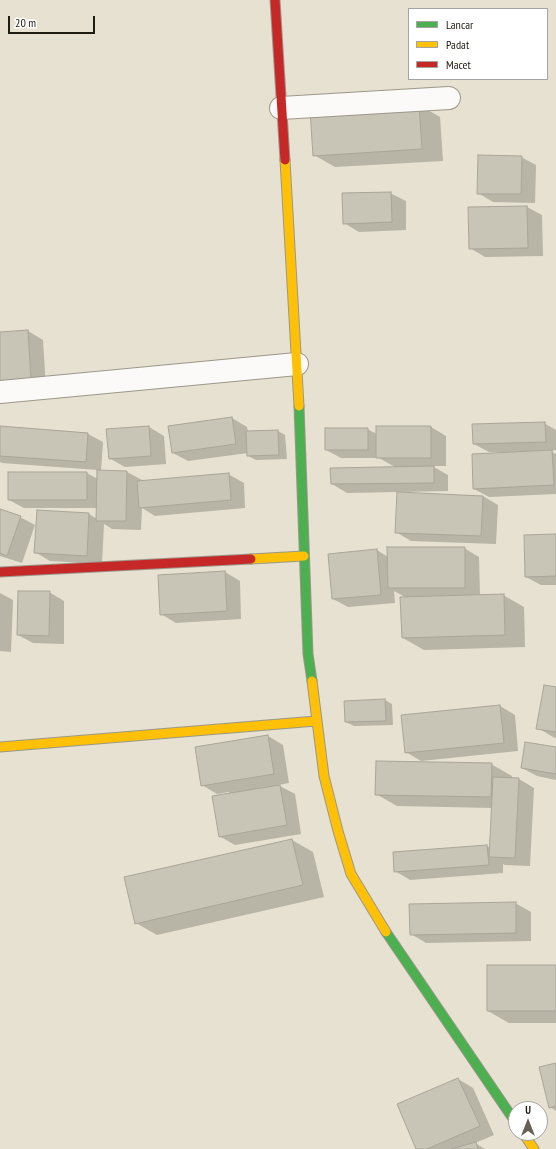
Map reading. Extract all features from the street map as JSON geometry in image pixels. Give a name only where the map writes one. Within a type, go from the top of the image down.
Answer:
[{"type":"main road","points":[[275,0],[297,364],[308,654],[324,776],[351,874],[382,926],[508,1111]]},
{"type":"main road","points":[[0,572],[304,556]]},
{"type":"main road","points":[[0,747],[316,721]]},
{"type":"street","points":[[281,108],[449,98]]},
{"type":"street","points":[[0,392],[297,364]]},
{"type":"building","points":[[419,104],[422,149],[313,156],[310,110]]},
{"type":"building","points":[[478,155],[522,156],[521,194],[477,194]]},
{"type":"building","points":[[391,192],[392,222],[343,224],[342,193]]},
{"type":"building","points":[[527,206],[528,248],[469,249],[468,207]]},
{"type":"building","points":[[28,330],[31,380],[0,382],[0,332]]},
{"type":"building","points":[[232,417],[236,444],[172,453],[168,426]]},
{"type":"building","points":[[545,422],[546,442],[473,444],[472,424]]},
{"type":"building","points":[[0,426],[88,433],[86,462],[0,456]]},
{"type":"building","points":[[149,426],[151,456],[109,459],[106,429]]},
{"type":"building","points":[[376,426],[431,426],[431,458],[376,458]]},
{"type":"building","points":[[325,428],[368,428],[368,450],[325,450]]},
{"type":"building","points":[[278,430],[279,455],[247,456],[246,431]]},
{"type":"building","points":[[552,450],[554,485],[473,489],[472,454]]},
{"type":"building","points":[[434,466],[434,483],[331,484],[330,468]]},
{"type":"building","points":[[97,470],[127,471],[126,521],[96,521]]},
{"type":"building","points":[[8,472],[87,472],[87,500],[8,500]]},
{"type":"building","points":[[229,473],[231,500],[139,508],[137,481]]},
{"type":"building","points":[[397,492],[483,496],[481,536],[395,533]]},
{"type":"building","points":[[0,509],[21,516],[7,556],[0,553]]},
{"type":"building","points":[[37,510],[89,513],[87,556],[34,553]]},
{"type":"building","points":[[556,534],[556,576],[525,577],[524,535]]},
{"type":"building","points":[[387,547],[465,547],[465,588],[388,588]]},
{"type":"building","points":[[377,549],[381,595],[332,599],[328,554]]},
{"type":"building","points":[[225,571],[227,611],[160,615],[158,575]]},
{"type":"building","points":[[18,591],[50,591],[49,636],[17,635]]},
{"type":"building","points":[[504,594],[505,635],[402,638],[400,597]]},
{"type":"building","points":[[544,685],[556,687],[556,732],[536,729]]},
{"type":"building","points":[[385,699],[386,721],[345,722],[344,701]]},
{"type":"building","points":[[500,705],[504,743],[405,753],[401,715]]},
{"type":"building","points":[[268,735],[274,774],[201,786],[195,747]]},
{"type":"building","points":[[525,742],[556,747],[556,774],[521,768]]},
{"type":"building","points":[[376,761],[492,763],[491,797],[375,795]]},
{"type":"building","points":[[493,777],[519,778],[515,858],[489,857]]},
{"type":"building","points":[[280,785],[287,825],[219,837],[212,796]]},
{"type":"building","points":[[292,839],[303,885],[135,924],[124,877]]},
{"type":"building","points":[[487,845],[489,865],[394,872],[393,852]]},
{"type":"building","points":[[516,902],[516,933],[410,935],[409,904]]},
{"type":"building","points":[[487,965],[556,965],[556,1011],[487,1011]]},
{"type":"building","points":[[556,1063],[556,1106],[549,1108],[539,1067]]},
{"type":"building","points":[[458,1078],[480,1126],[427,1149],[416,1149],[397,1104]]},
{"type":"building","points":[[476,1142],[478,1149],[451,1149]]},
{"type":"traffic: fast","points":[[299,406],[308,654],[312,681]]},
{"type":"traffic: fast","points":[[386,932],[508,1111]]},
{"type":"traffic: slow","points":[[285,160],[299,406]]},
{"type":"traffic: slow","points":[[251,559],[304,556]]},
{"type":"traffic: slow","points":[[312,681],[324,776],[338,831],[351,874],[386,932]]},
{"type":"traffic: slow","points":[[0,747],[316,721]]},
{"type":"traffic: slow","points":[[528,1141],[534,1149]]},
{"type":"traffic: jam","points":[[275,0],[285,160]]},
{"type":"traffic: jam","points":[[0,572],[251,559]]}]
